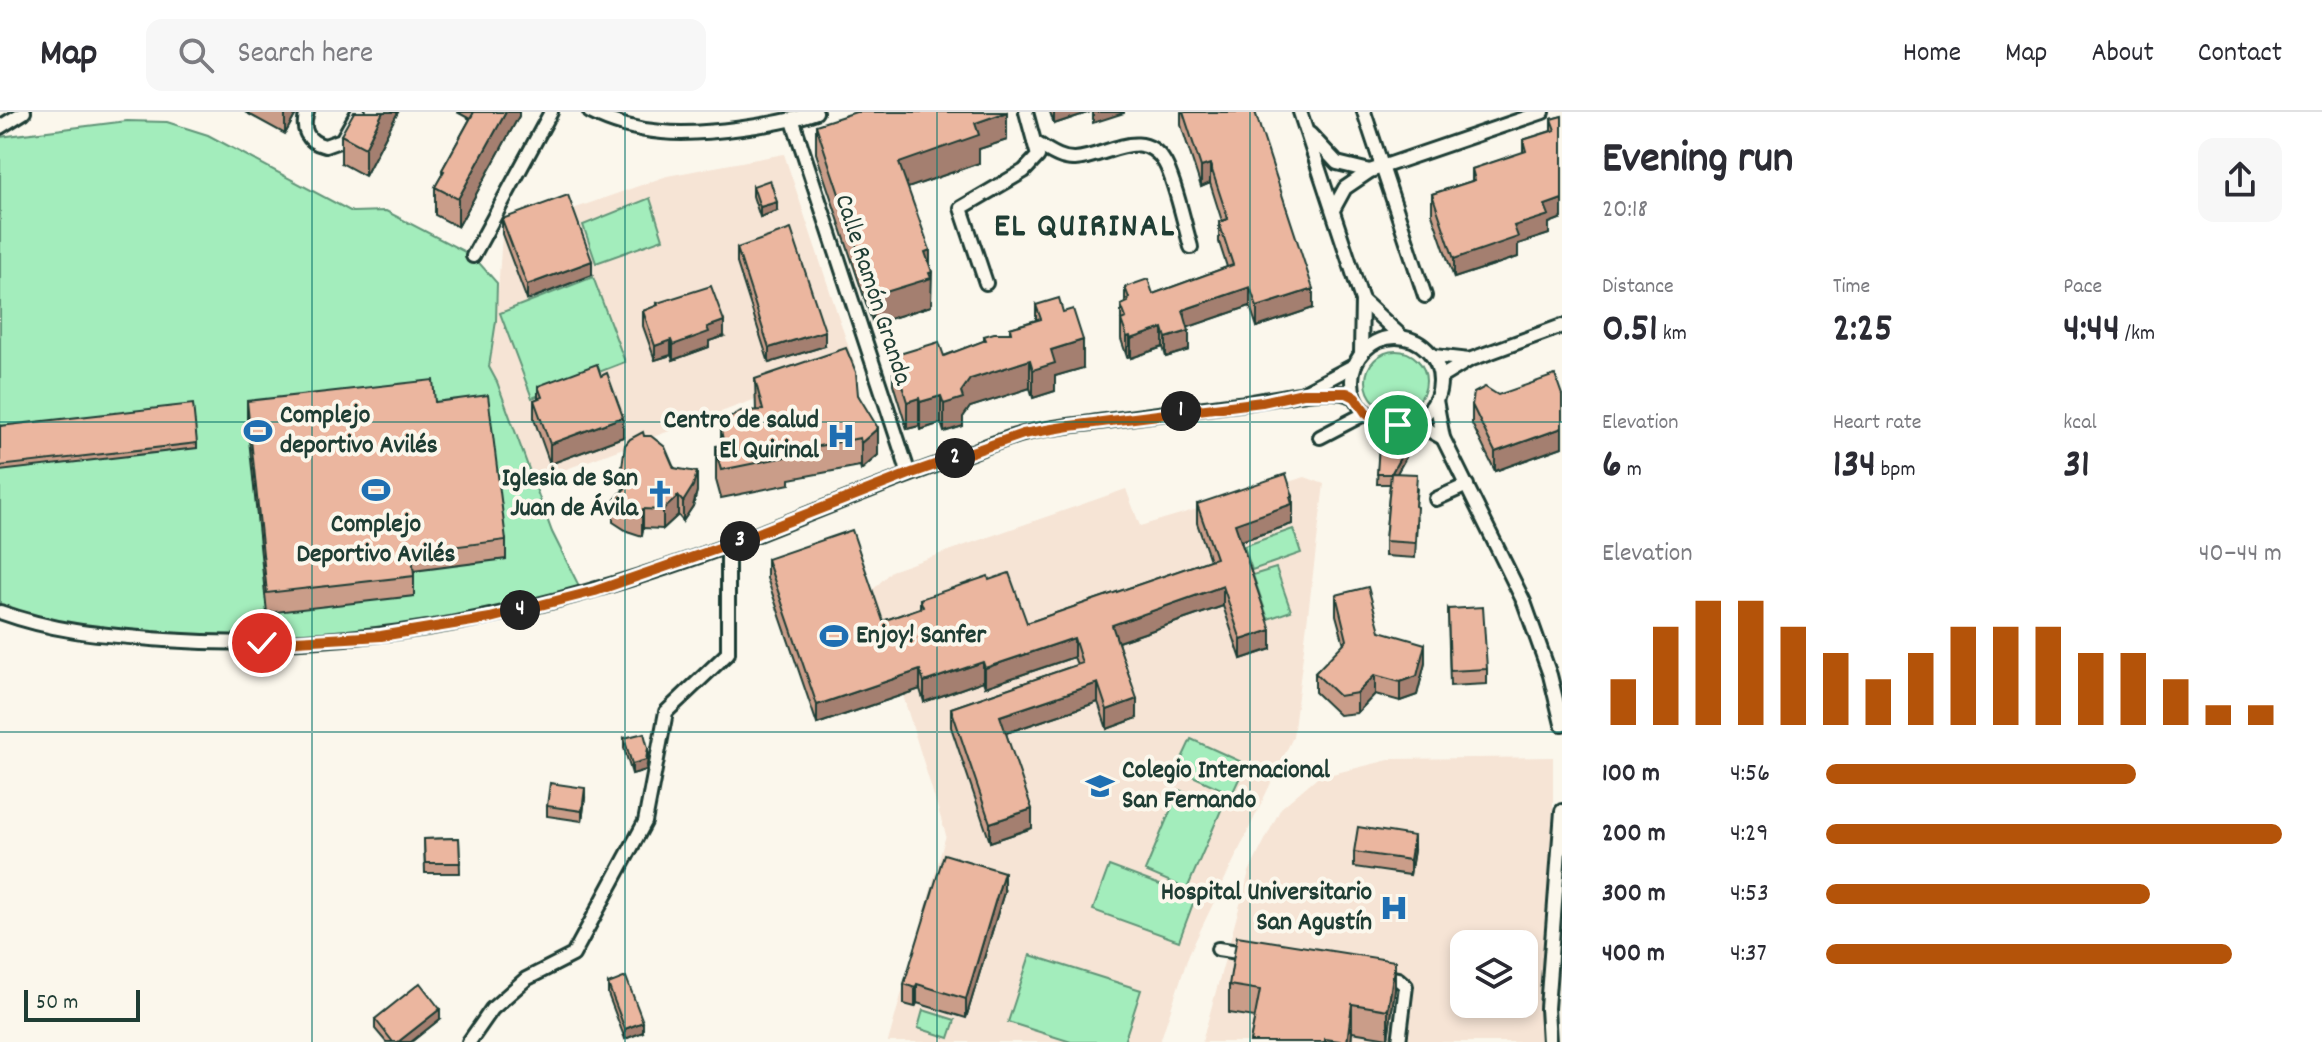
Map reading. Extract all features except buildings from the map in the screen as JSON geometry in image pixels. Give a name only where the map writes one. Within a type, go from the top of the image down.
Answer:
[{"type":"street","points":[[0,127],[24,112]]},
{"type":"street","points":[[307,112],[305,131],[310,139],[325,146],[342,140],[358,112]]},
{"type":"street","points":[[473,256],[551,112]]},
{"type":"street","points":[[590,112],[629,127],[665,132],[793,121],[816,112]]},
{"type":"street","points":[[986,283],[961,208],[1024,171],[1038,156],[1026,112]]},
{"type":"street","points":[[1300,112],[1362,300],[1361,353],[1355,365],[1352,387],[1355,397],[1366,413],[1386,424],[1414,422],[1427,413],[1436,400],[1441,377],[1434,356],[1423,346],[1402,337],[1362,300]]},
{"type":"street","points":[[1364,112],[1376,169],[1425,296]]},
{"type":"street","points":[[1333,210],[1345,188],[1376,169],[1543,112]]},
{"type":"street","name":"Calle Ramón Granda","points":[[793,121],[909,474]]},
{"type":"street","points":[[1305,129],[1337,163],[1376,169]]},
{"type":"street","points":[[1034,142],[1062,158],[1075,159],[1135,143],[1156,151],[1166,165],[1191,247]]},
{"type":"street","points":[[1441,377],[1469,360],[1562,326]]},
{"type":"street","points":[[1361,353],[1377,341],[1402,337]]},
{"type":"street","points":[[1434,356],[1469,360]]},
{"type":"street","points":[[1303,393],[1355,365]]},
{"type":"street","points":[[0,612],[30,623],[75,633],[206,643],[288,643],[381,636],[490,618],[583,594],[728,545],[909,474],[1023,434],[1262,402],[1303,393],[1347,393],[1355,397]]},
{"type":"street","points":[[1436,400],[1443,438],[1524,602],[1550,675],[1562,724]]},
{"type":"street","points":[[1320,437],[1366,413]]},
{"type":"street","points":[[1414,422],[1443,438]]},
{"type":"street","points":[[1436,499],[1467,485]]},
{"type":"street","points":[[469,1042],[492,1009],[526,979],[573,955],[645,822],[666,712],[728,653],[728,545]]},
{"type":"street","points":[[1549,1042],[1547,1008],[1562,811]]},
{"type":"street","points":[[1218,949],[1268,957]]},
{"type":"street","points":[[1358,973],[1398,979],[1406,986],[1399,1042]]},
{"type":"shaded area","points":[[784,154],[854,363],[534,481],[489,366],[496,321],[502,234],[667,176]]},
{"type":"shaded area","name":"Colegio Internacional San Fernando","points":[[1305,477],[1324,484],[1293,737],[1189,954],[1160,1042],[888,1042],[946,835],[871,592],[891,571],[1126,489],[1140,526]]},
{"type":"shaded area","name":"Hospital Universitario San Agustín","points":[[1553,757],[1541,1042],[1202,1042],[1249,872],[1281,808],[1316,778],[1393,759]]},
{"type":"green space","name":"Complejo deportivo Avilés","points":[[127,121],[167,122],[208,135],[352,212],[386,211],[473,256],[497,283],[496,321],[489,367],[552,532],[583,594],[490,618],[288,643],[75,633],[0,612],[0,137]]},
{"type":"green space","points":[[650,198],[663,239],[596,263],[583,225]]},
{"type":"green space","points":[[593,277],[625,362],[532,398],[500,313]]},
{"type":"green space","points":[[1396,351],[1408,353],[1417,360],[1424,369],[1424,393],[1417,402],[1408,409],[1396,411],[1384,409],[1375,402],[1368,393],[1366,381],[1368,369],[1375,360],[1384,353]]},
{"type":"green space","points":[[1293,529],[1301,553],[1252,570],[1244,546]]},
{"type":"green space","points":[[1276,568],[1291,611],[1268,619],[1253,575]]},
{"type":"green space","points":[[1191,739],[1246,764],[1232,794],[1177,769]]},
{"type":"green space","points":[[1179,790],[1222,808],[1187,889],[1145,871]]},
{"type":"green space","points":[[1109,866],[1195,898],[1179,941],[1093,910]]},
{"type":"green space","points":[[1030,955],[1141,990],[1124,1042],[1071,1042],[1008,1022]]},
{"type":"green space","points":[[923,1010],[955,1020],[949,1038],[918,1028]]},
{"type":"place","name":"Complejo deportivo Avilés","points":[[258,431]]},
{"type":"place","name":"Centro de salud El Quirinal","points":[[841,436]]},
{"type":"place","name":"Complejo Deportivo Avilés","points":[[376,490]]},
{"type":"place","name":"Iglesia de San Juan de Ávila","points":[[660,494]]},
{"type":"place","name":"Enjoy! Sanfer","points":[[834,636]]},
{"type":"place","name":"Colegio Internacional San Fernando","points":[[1100,786]]},
{"type":"place","name":"Hospital Universitario San Agustín","points":[[1394,908]]},
{"type":"district","name":"EL QUIRINAL","points":[[1085,228]]},
{"type":"route","points":[[262,643],[381,636],[490,618],[595,591],[728,545],[909,474],[1023,434],[1262,402],[1303,393],[1347,393],[1355,397],[1375,420],[1398,425]]}]
